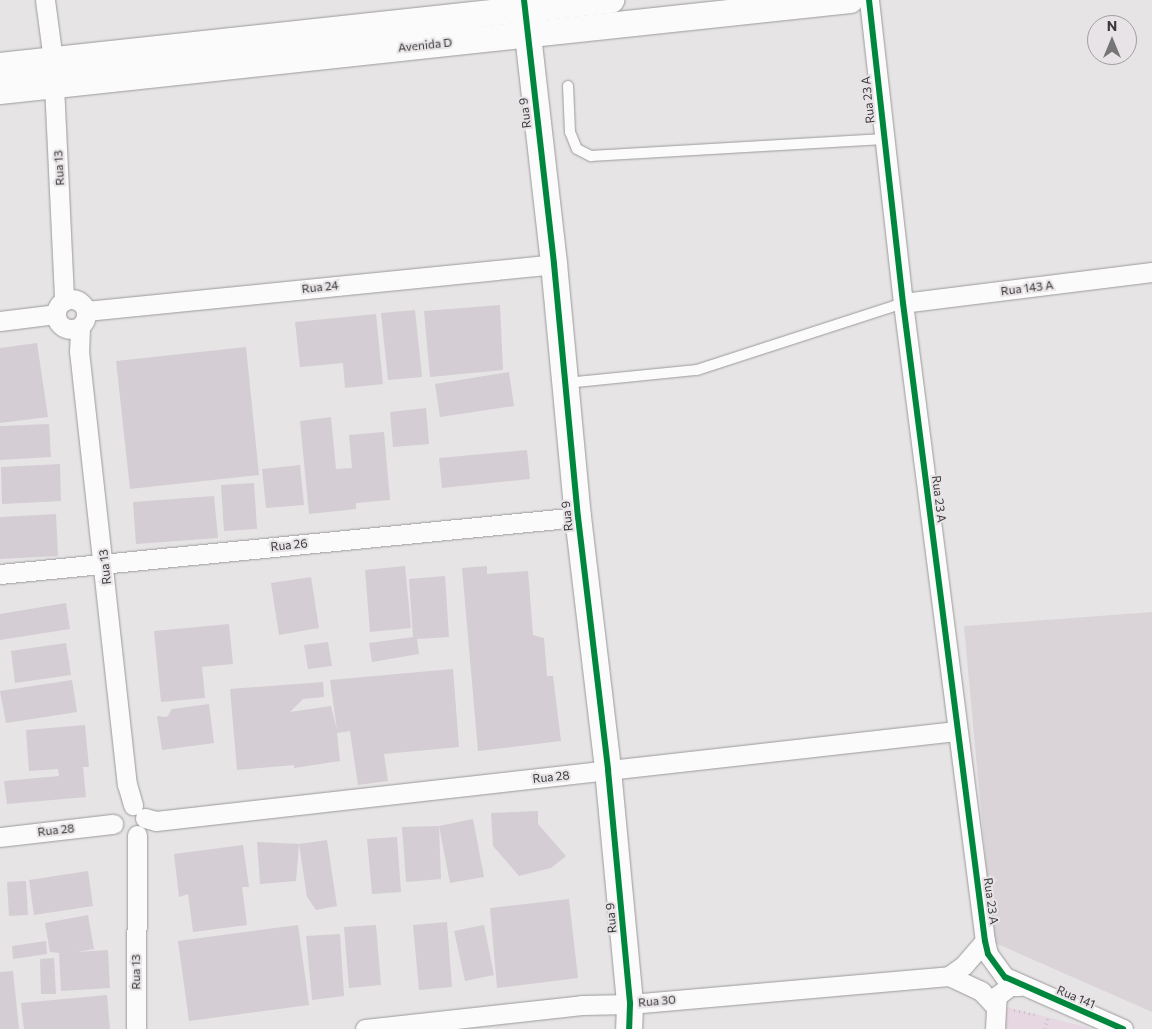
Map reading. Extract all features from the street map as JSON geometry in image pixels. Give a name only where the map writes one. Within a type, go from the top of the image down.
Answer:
[{"type":"main road","name":"Avenida D","points":[[0,91],[53,72],[525,14],[611,0]]},
{"type":"main road","name":"Avenida D","points":[[525,14],[850,0]]},
{"type":"main road","name":"Rua 9","points":[[525,14],[554,264],[578,517],[608,770],[630,1016]]},
{"type":"main road","name":"Avenida D","points":[[0,66],[53,72]]},
{"type":"street","name":"Rua 13","points":[[45,0],[53,72],[65,282],[79,351],[105,563],[127,784],[133,810]]},
{"type":"street","name":"Rua 23 A","points":[[868,0],[956,731],[985,941],[988,954],[1005,977],[1020,986]]},
{"type":"street","name":"Rua 24","points":[[0,320],[554,264]]},
{"type":"street","name":"Rua 143 A","points":[[903,303],[1152,272]]},
{"type":"street","name":"Rua 26","points":[[0,574],[578,517]]},
{"type":"street","name":"Rua 28","points":[[133,810],[156,821],[956,731]]},
{"type":"street","points":[[116,810],[133,810],[145,825],[124,832],[116,810]]},
{"type":"street","name":"Rua 13","points":[[124,832],[135,854],[136,1029]]},
{"type":"street","name":"Rua 28","points":[[0,837],[124,832]]},
{"type":"street","points":[[949,976],[964,965],[985,941]]},
{"type":"street","name":"Rua 30","points":[[365,1029],[582,1004],[630,1016],[949,976],[981,990],[995,1006]]},
{"type":"street","points":[[995,1029],[997,996],[1003,990],[1020,986]]},
{"type":"street","name":"Rua 141","points":[[1020,986],[1104,1025],[1123,1029]]},
{"type":"lane","points":[[568,86],[570,132],[577,149],[590,156],[884,139]]},
{"type":"lane","points":[[565,383],[698,370],[903,303]]},
{"type":"path","points":[[1045,1029],[1048,1017]]},
{"type":"shaded area","points":[[1152,612],[1152,1012],[993,942],[964,626]]},
{"type":"shaded area","points":[[999,1005],[1094,1029],[1002,1029]]},
{"type":"building","points":[[500,305],[503,370],[430,377],[424,311]]},
{"type":"building","points":[[415,310],[422,377],[388,380],[381,313]]},
{"type":"building","points":[[376,314],[383,384],[345,388],[343,363],[300,367],[295,322]]},
{"type":"building","points":[[37,343],[48,417],[0,423],[0,348]]},
{"type":"building","points":[[246,347],[259,475],[130,489],[116,361]]},
{"type":"building","points":[[509,372],[514,406],[440,417],[435,384]]},
{"type":"building","points":[[426,408],[429,444],[393,447],[390,412]]},
{"type":"building","points":[[331,417],[336,469],[352,468],[349,435],[384,432],[390,500],[356,503],[356,509],[309,514],[300,421]]},
{"type":"building","points":[[49,424],[51,457],[0,460],[0,426]]},
{"type":"building","points":[[527,450],[530,479],[442,488],[439,458]]},
{"type":"building","points":[[60,464],[61,501],[2,504],[1,467]]},
{"type":"building","points":[[300,465],[304,505],[266,508],[262,469]]},
{"type":"building","points":[[254,483],[257,529],[224,531],[221,485]]},
{"type":"building","points":[[214,496],[218,538],[136,544],[133,502]]},
{"type":"building","points":[[56,514],[58,556],[0,559],[0,517]]},
{"type":"building","points":[[405,566],[411,628],[370,632],[365,570]]},
{"type":"building","points":[[487,566],[487,574],[528,571],[533,635],[544,638],[547,676],[553,676],[561,741],[478,751],[462,568]]},
{"type":"building","points":[[445,576],[449,637],[417,639],[419,654],[372,662],[369,643],[413,637],[409,579]]},
{"type":"building","points":[[311,577],[319,628],[279,635],[271,583]]},
{"type":"building","points":[[66,603],[70,629],[0,640],[0,614]]},
{"type":"building","points":[[229,624],[233,664],[202,667],[205,698],[161,702],[154,631]]},
{"type":"building","points":[[328,642],[332,666],[308,669],[304,645]]},
{"type":"building","points":[[66,643],[71,675],[15,683],[11,651]]},
{"type":"building","points":[[453,669],[459,747],[384,754],[388,781],[358,785],[350,731],[337,733],[340,761],[294,768],[294,765],[237,770],[230,689],[323,682],[324,697],[303,699],[290,712],[331,706],[337,730],[330,680]]},
{"type":"building","points":[[72,680],[77,712],[6,723],[0,691]]},
{"type":"building","points":[[209,704],[214,743],[162,750],[157,716],[167,717],[172,709]]},
{"type":"building","points":[[85,725],[89,767],[83,767],[86,797],[7,804],[4,781],[59,776],[58,769],[29,771],[26,730]]},
{"type":"building","points":[[538,811],[538,824],[566,856],[551,868],[519,876],[493,846],[491,813]]},
{"type":"building","points":[[473,819],[484,877],[450,883],[439,826]]},
{"type":"building","points":[[439,826],[441,879],[406,882],[402,827]]},
{"type":"building","points":[[397,837],[401,892],[372,894],[367,839]]},
{"type":"building","points":[[327,840],[337,906],[316,910],[307,897],[299,844]]},
{"type":"building","points":[[257,842],[299,844],[296,881],[260,884]]},
{"type":"building","points":[[243,845],[249,887],[242,887],[247,925],[193,932],[188,894],[179,897],[174,854]]},
{"type":"building","points":[[88,871],[93,906],[34,915],[29,880]]},
{"type":"building","points":[[26,881],[28,915],[9,916],[7,882]]},
{"type":"building","points":[[569,899],[578,978],[497,988],[490,908]]},
{"type":"building","points":[[88,915],[94,949],[77,952],[108,950],[110,988],[61,991],[59,953],[50,952],[45,923]]},
{"type":"building","points":[[447,922],[452,987],[419,990],[413,925]]},
{"type":"building","points":[[298,925],[309,1005],[189,1021],[178,941]]},
{"type":"building","points":[[376,925],[381,985],[349,988],[344,927]]},
{"type":"building","points":[[484,925],[494,975],[465,981],[454,931]]},
{"type":"building","points":[[340,934],[344,996],[312,1000],[306,936]]},
{"type":"building","points":[[46,941],[47,954],[13,959],[12,946]]},
{"type":"building","points":[[54,958],[56,994],[41,994],[40,959]]},
{"type":"building","points":[[13,971],[19,1029],[0,1029],[0,972]]},
{"type":"building","points":[[107,995],[110,1029],[24,1029],[21,1003]]},
{"type":"cycle path","points":[[524,0],[554,264],[578,517],[608,770],[630,1004],[629,1029]]},
{"type":"cycle path","points":[[869,0],[903,303],[988,954],[1005,977],[1123,1029]]}]
